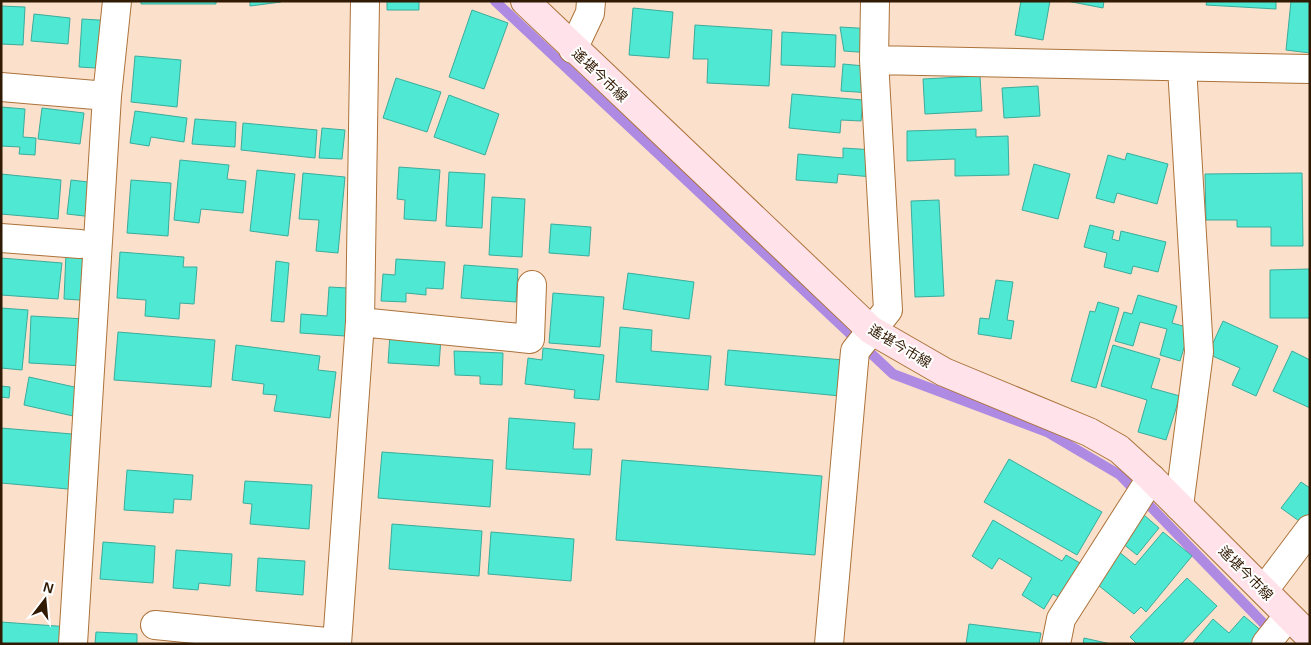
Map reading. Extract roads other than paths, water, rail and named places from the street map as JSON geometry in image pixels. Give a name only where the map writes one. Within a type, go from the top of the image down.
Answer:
[{"type":"main road","name":"遙堪今市線","points":[[525,1],[573,49],[871,330],[944,372],[1088,432],[1119,449],[1151,478],[1310,638]]},
{"type":"street","points":[[73,644],[107,96],[117,1]]},
{"type":"street","points":[[155,625],[337,643],[360,322],[365,1]]},
{"type":"street","points":[[573,49],[590,13],[591,1]]},
{"type":"street","points":[[829,644],[855,352],[888,310],[874,60],[875,1]]},
{"type":"street","points":[[874,60],[1310,69]]},
{"type":"street","points":[[1179,506],[1199,352],[1182,66]]},
{"type":"street","points":[[1,87],[107,96]]},
{"type":"street","points":[[1,238],[80,244]]},
{"type":"street","points":[[360,322],[530,339],[532,285]]},
{"type":"street","points":[[1056,644],[1061,619],[1151,478]]},
{"type":"street","points":[[1264,590],[1310,529]]},
{"type":"street","points":[[1266,644],[1288,616]]},
{"type":"waterway","points":[[495,1],[893,374],[1047,432],[1120,475],[1268,628]]}]
